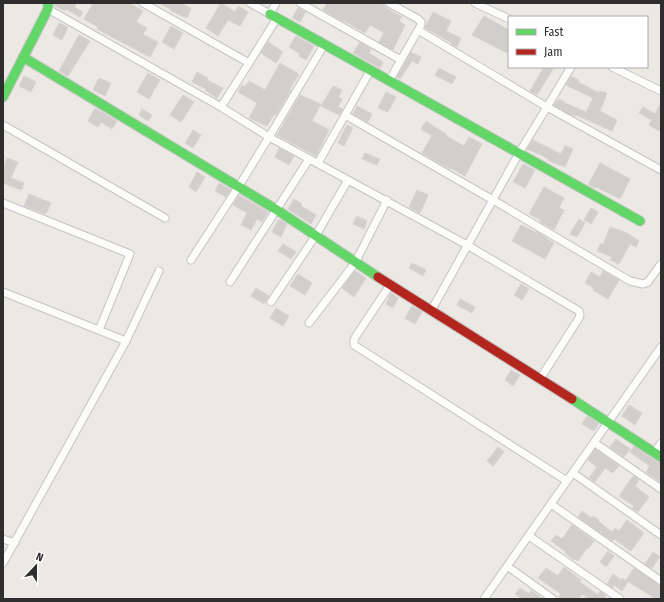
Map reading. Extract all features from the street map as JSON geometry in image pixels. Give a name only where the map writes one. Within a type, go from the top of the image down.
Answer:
[{"type":"street","points":[[144,3],[249,63]]},
{"type":"street","points":[[250,3],[640,221]]},
{"type":"street","points":[[221,107],[249,63],[273,16],[276,3]]},
{"type":"street","points":[[300,3],[401,60]]},
{"type":"street","points":[[389,3],[420,20],[421,24],[389,81]]},
{"type":"street","points":[[475,3],[486,5],[508,18]]},
{"type":"street","points":[[3,97],[48,6],[221,107],[269,137],[468,245],[577,309],[580,313],[579,318],[540,379]]},
{"type":"street","points":[[418,30],[547,107],[661,170]]},
{"type":"street","points":[[191,260],[240,186],[324,45]]},
{"type":"street","points":[[23,56],[240,186],[316,235],[355,263],[608,421],[658,455],[661,443]]},
{"type":"street","points":[[431,310],[519,153],[570,68]]},
{"type":"street","points":[[614,68],[661,91]]},
{"type":"street","points":[[318,164],[370,70]]},
{"type":"street","points":[[345,115],[630,281],[643,284],[648,282],[661,264]]},
{"type":"street","points":[[3,125],[165,218]]},
{"type":"street","points":[[230,282],[309,159]]},
{"type":"street","points":[[271,302],[316,235],[348,180]]},
{"type":"street","points":[[309,324],[355,263],[387,200]]},
{"type":"street","points":[[3,203],[130,254],[99,330]]},
{"type":"street","points":[[3,563],[126,341],[159,271]]},
{"type":"street","points":[[390,285],[356,336],[354,345],[567,481]]},
{"type":"street","points":[[3,292],[126,341]]},
{"type":"street","points":[[484,599],[661,347]]},
{"type":"street","points":[[594,443],[661,489]]},
{"type":"street","points":[[573,474],[661,535]]},
{"type":"street","points":[[551,504],[661,581]]},
{"type":"street","points":[[529,536],[620,599]]},
{"type":"street","points":[[3,539],[15,543]]},
{"type":"street","points":[[507,566],[553,599]]},
{"type":"building","points":[[54,3],[77,3],[74,7],[83,12],[80,17],[66,9],[65,11],[54,5]]},
{"type":"building","points":[[93,3],[129,3],[143,11],[136,22],[147,28],[143,34],[144,35],[158,42],[150,57],[97,29],[98,27],[84,19]]},
{"type":"building","points":[[159,3],[180,3],[191,8],[187,18],[171,11],[172,10]]},
{"type":"building","points":[[221,3],[235,12],[238,6],[248,12],[240,26],[228,20],[218,36],[206,28]]},
{"type":"building","points":[[327,3],[381,3],[402,17],[399,21],[405,25],[393,50],[379,42],[384,33],[370,25],[365,33],[344,22],[323,10]]},
{"type":"building","points":[[298,8],[306,12],[300,22],[292,18]]},
{"type":"building","points":[[433,12],[451,21],[446,31],[461,38],[457,47],[425,28]]},
{"type":"building","points":[[484,16],[508,29],[508,53],[472,35]]},
{"type":"building","points":[[59,23],[68,27],[62,40],[53,35]]},
{"type":"building","points":[[171,26],[183,33],[174,49],[162,42]]},
{"type":"building","points":[[79,35],[90,41],[68,76],[59,71]]},
{"type":"building","points":[[296,36],[314,46],[306,60],[289,47]]},
{"type":"building","points":[[268,42],[283,52],[276,63],[261,53]]},
{"type":"building","points":[[360,42],[371,49],[369,53],[383,62],[380,68],[353,53]]},
{"type":"building","points":[[411,52],[421,57],[418,64],[412,61],[400,79],[397,77]]},
{"type":"building","points":[[280,63],[299,74],[276,115],[274,114],[267,126],[249,118],[257,103],[238,92],[242,85],[245,87],[249,81],[265,90]]},
{"type":"building","points":[[439,68],[456,77],[452,84],[435,75]]},
{"type":"building","points":[[543,68],[553,68],[537,95],[530,91]]},
{"type":"building","points":[[197,72],[208,78],[207,80],[223,88],[217,98],[205,90],[206,89],[192,82]]},
{"type":"building","points":[[148,73],[160,80],[149,99],[137,92]]},
{"type":"building","points":[[24,76],[36,82],[31,92],[19,86]]},
{"type":"building","points":[[571,76],[579,80],[578,82],[599,93],[600,91],[607,93],[600,111],[617,120],[612,131],[576,115],[569,114],[554,105],[559,99],[586,112],[593,98],[566,85]]},
{"type":"building","points":[[99,78],[111,83],[105,96],[93,90]]},
{"type":"building","points":[[333,86],[342,90],[338,97],[342,99],[338,107],[343,109],[339,115],[321,106]]},
{"type":"building","points":[[386,92],[396,97],[388,112],[378,108]]},
{"type":"building","points":[[183,95],[194,102],[181,122],[170,115]]},
{"type":"building","points":[[300,95],[321,104],[312,121],[329,130],[316,156],[277,135]]},
{"type":"building","points":[[661,103],[661,132],[649,125],[651,120],[639,113],[643,107],[655,114]]},
{"type":"building","points":[[357,106],[372,114],[368,122],[353,114]]},
{"type":"building","points":[[95,108],[117,121],[112,129],[101,122],[98,127],[88,121]]},
{"type":"building","points":[[142,109],[152,115],[148,121],[139,115]]},
{"type":"building","points":[[426,121],[447,135],[446,136],[464,146],[469,137],[482,144],[465,176],[422,153],[432,136],[421,129]]},
{"type":"building","points":[[347,125],[353,128],[344,146],[338,143]]},
{"type":"building","points":[[193,130],[201,135],[193,148],[185,143]]},
{"type":"building","points":[[533,140],[561,154],[565,146],[573,149],[565,167],[549,161],[543,156],[527,149]]},
{"type":"building","points":[[279,148],[294,156],[289,165],[275,157]]},
{"type":"building","points":[[365,153],[380,159],[377,165],[362,159]]},
{"type":"building","points":[[7,158],[18,162],[11,178],[24,183],[21,190],[3,183],[3,168]]},
{"type":"building","points":[[600,163],[630,179],[620,199],[596,187],[595,188],[588,185]]},
{"type":"building","points":[[523,164],[535,170],[525,188],[513,182]]},
{"type":"building","points":[[197,172],[205,177],[196,192],[189,187]]},
{"type":"building","points":[[219,183],[231,190],[226,197],[215,191]]},
{"type":"building","points":[[544,187],[564,198],[559,208],[564,210],[554,230],[540,222],[541,220],[529,214]]},
{"type":"building","points":[[417,190],[428,195],[420,213],[409,207]]},
{"type":"building","points":[[29,194],[51,203],[46,214],[24,206]]},
{"type":"building","points":[[239,195],[268,212],[262,222],[257,219],[251,230],[241,225],[247,213],[233,205]]},
{"type":"building","points":[[294,199],[302,204],[301,206],[316,215],[311,224],[288,209]]},
{"type":"building","points":[[591,208],[598,212],[591,224],[584,220]]},
{"type":"building","points":[[357,216],[367,221],[364,229],[353,224]]},
{"type":"building","points":[[579,219],[585,223],[577,237],[570,234]]},
{"type":"building","points":[[278,220],[281,220],[287,224],[281,237],[272,232]]},
{"type":"building","points":[[521,225],[535,232],[536,231],[554,243],[545,259],[512,241]]},
{"type":"building","points":[[610,227],[627,233],[639,241],[636,247],[630,244],[619,264],[610,260],[612,257],[597,251],[601,243],[603,245]]},
{"type":"building","points":[[283,244],[296,252],[291,259],[278,251]]},
{"type":"building","points":[[412,263],[426,270],[423,276],[409,268]]},
{"type":"building","points":[[355,271],[366,278],[354,297],[342,288]]},
{"type":"building","points":[[603,271],[619,280],[608,299],[585,283],[591,272],[600,277]]},
{"type":"building","points":[[298,274],[312,283],[305,295],[290,286]]},
{"type":"building","points":[[521,284],[529,289],[522,300],[514,295]]},
{"type":"building","points":[[256,288],[269,296],[264,304],[251,296]]},
{"type":"building","points":[[391,293],[398,298],[393,308],[386,304]]},
{"type":"building","points":[[460,299],[475,307],[472,313],[457,305]]},
{"type":"building","points":[[412,306],[422,312],[415,324],[405,318]]},
{"type":"building","points":[[276,308],[289,316],[283,326],[270,318]]},
{"type":"building","points":[[511,370],[520,375],[513,386],[505,380]]},
{"type":"building","points":[[629,405],[642,413],[635,425],[622,416]]},
{"type":"building","points":[[587,416],[599,423],[594,431],[582,424]]},
{"type":"building","points":[[616,439],[630,449],[624,457],[610,447]]},
{"type":"building","points":[[634,446],[657,462],[661,463],[661,482],[646,472],[650,466],[630,452]]},
{"type":"building","points":[[498,447],[504,452],[493,466],[487,461]]},
{"type":"building","points":[[595,449],[619,466],[613,473],[605,468],[595,482],[589,478],[597,467],[588,460]]},
{"type":"building","points":[[633,476],[639,480],[635,486],[649,497],[638,512],[632,508],[634,506],[619,496]]},
{"type":"building","points":[[582,511],[591,518],[593,516],[599,520],[598,521],[612,532],[615,528],[619,531],[627,520],[644,533],[631,551],[614,539],[612,541],[578,517]]},
{"type":"building","points":[[572,525],[594,541],[578,561],[575,559],[574,560],[551,541],[556,535],[562,539]]},
{"type":"building","points":[[608,551],[614,556],[606,567],[600,562]]},
{"type":"building","points":[[653,552],[660,557],[652,568],[645,564]]},
{"type":"building","points":[[564,567],[581,580],[580,582],[598,595],[600,591],[606,596],[604,599],[589,599],[582,594],[579,599],[558,599],[561,594],[538,578],[546,568],[558,576]]},
{"type":"building","points":[[634,568],[661,586],[661,599],[656,599],[626,580]]},
{"type":"building","points":[[613,574],[621,580],[622,578],[628,582],[622,591],[614,585],[612,588],[607,584]]},
{"type":"building","points":[[520,588],[529,594],[531,590],[543,599],[522,599],[515,594]]},
{"type":"traffic: fast","points":[[3,97],[48,9],[48,3]]},
{"type":"traffic: fast","points":[[270,14],[640,221]]},
{"type":"traffic: fast","points":[[23,57],[277,210],[378,277]]},
{"type":"traffic: fast","points":[[572,399],[661,457]]},
{"type":"traffic: jam","points":[[378,277],[572,399]]}]
